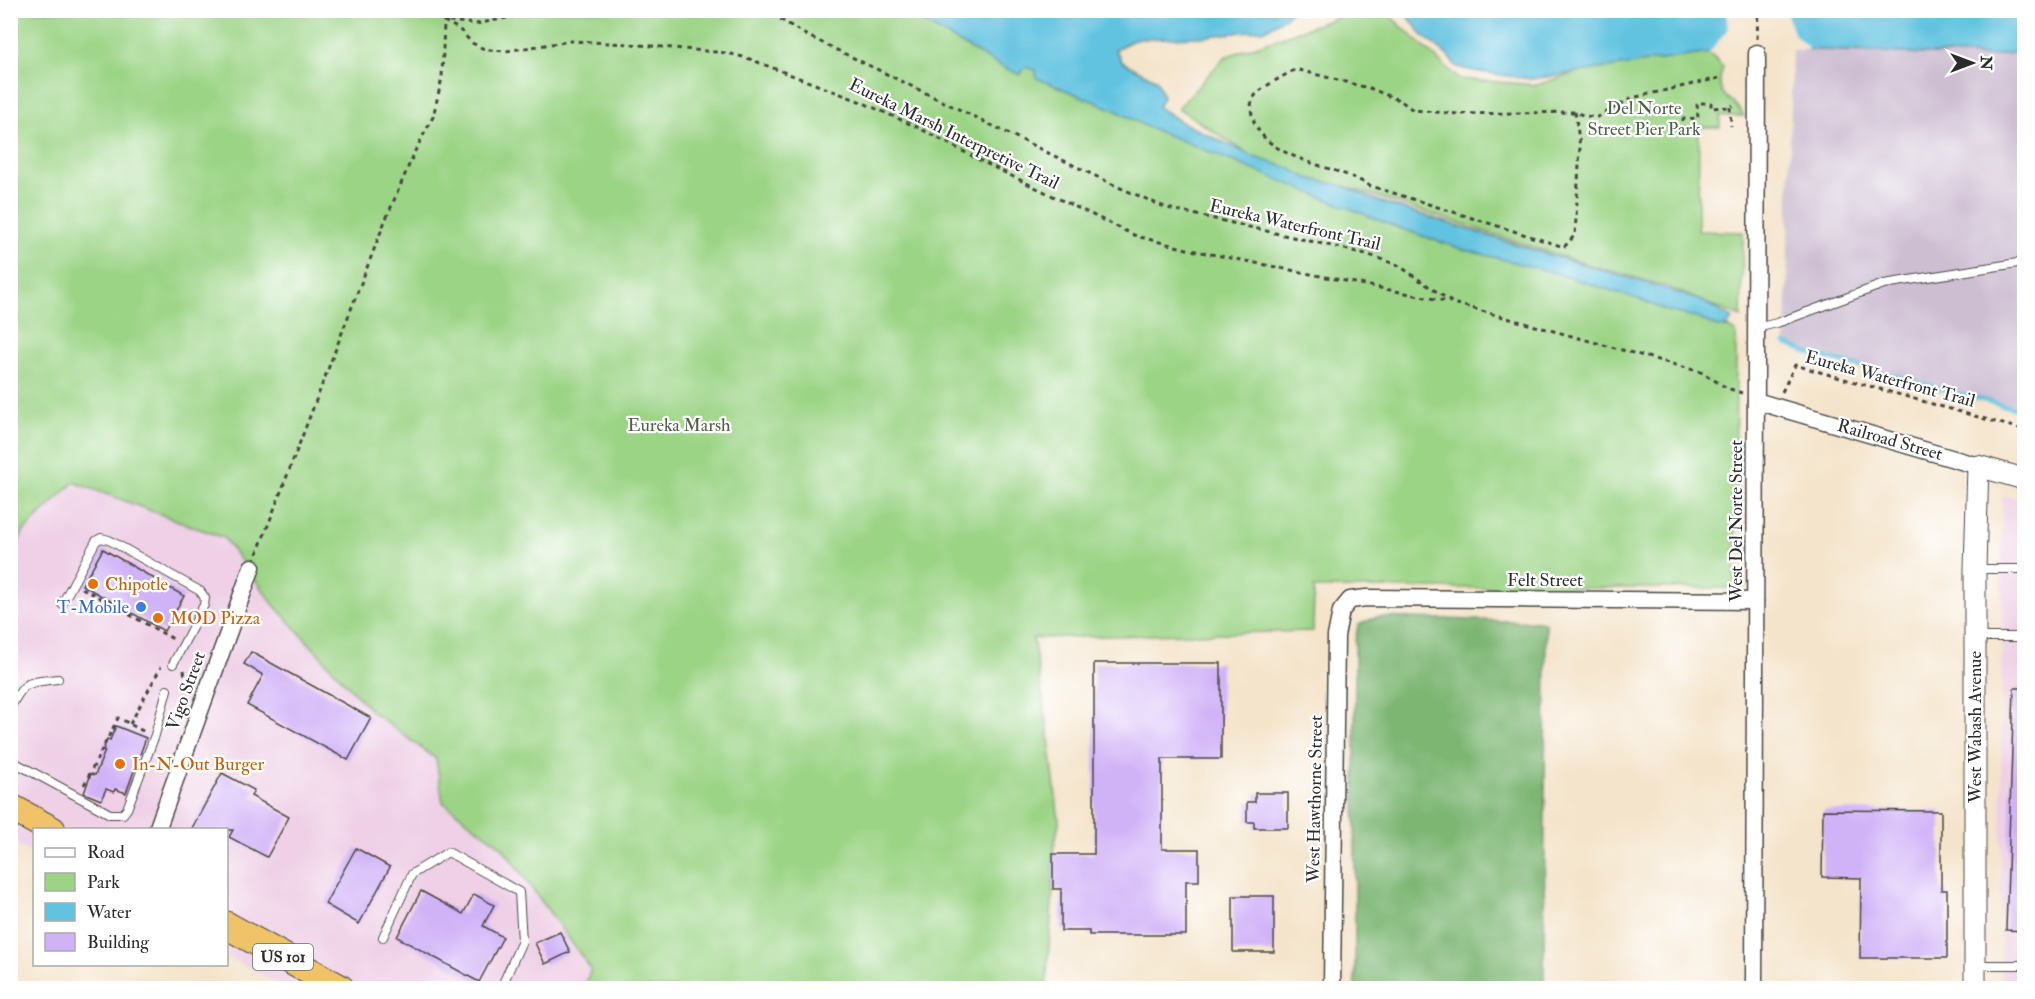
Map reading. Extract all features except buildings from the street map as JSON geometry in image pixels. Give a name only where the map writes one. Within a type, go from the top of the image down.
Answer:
[{"type":"highway","points":[[10,807],[48,828]]},
{"type":"highway","name":"US 101","points":[[228,926],[340,988]]},
{"type":"street","name":"West Del Norte Street","points":[[1754,988],[1757,53]]},
{"type":"street","name":"Railroad Street","points":[[1756,398],[1978,466],[2025,478]]},
{"type":"street","name":"West Wabash Avenue","points":[[1975,988],[1978,466]]},
{"type":"street","name":"Vigo Street","points":[[158,828],[252,567]]},
{"type":"street","name":"Felt Street","points":[[1341,611],[1350,600],[1366,598],[1755,601]]},
{"type":"street","name":"West Hawthorne Street","points":[[1332,988],[1336,636],[1341,611]]},
{"type":"lane","points":[[1756,328],[1777,323],[1884,284],[2025,262]]},
{"type":"lane","points":[[62,604],[96,541],[101,538],[109,540],[200,591],[205,598],[204,606],[179,644],[173,664]]},
{"type":"lane","points":[[1976,569],[2025,569]]},
{"type":"lane","points":[[1976,637],[2025,637]]},
{"type":"lane","points":[[10,708],[24,685],[30,682],[58,679]]},
{"type":"lane","points":[[10,760],[110,814],[123,814],[127,809],[155,735],[168,690]]},
{"type":"lane","points":[[383,937],[412,874],[448,852],[519,892],[522,941],[501,988]]},
{"type":"lane","points":[[1975,965],[2025,965]]},
{"type":"path","name":"Eureka Marsh Interpretive Trail","points":[[429,10],[459,29],[472,43],[491,50],[506,51],[571,41],[717,52],[747,58],[849,97],[919,128],[1093,217],[1136,236],[1191,250],[1454,303]]},
{"type":"path","points":[[252,567],[383,226],[415,151],[433,117],[442,78],[444,21],[439,10]]},
{"type":"path","points":[[444,21],[476,24],[527,14],[613,10]]},
{"type":"path","points":[[622,10],[674,10]]},
{"type":"path","name":"Eureka Waterfront Trail","points":[[765,10],[806,35],[887,75],[1167,208],[1366,254],[1398,265],[1454,303],[1701,372],[1732,391],[1756,398],[1780,396],[1795,365],[2025,430]]},
{"type":"path","points":[[1757,53],[1758,10]]},
{"type":"path","points":[[1575,112],[1580,147],[1575,235],[1564,247],[1368,185],[1354,177],[1288,154],[1266,139],[1253,123],[1250,108],[1254,96],[1292,71],[1299,70],[1372,89],[1401,101],[1413,110],[1458,114],[1575,112],[1598,117],[1632,98],[1719,78]]},
{"type":"path","points":[[1676,131],[1684,131],[1683,118],[1698,118],[1697,103],[1711,103],[1711,108],[1732,106],[1731,126]]},
{"type":"path","points":[[82,588],[171,637],[190,650],[184,665],[185,677],[195,682]]},
{"type":"path","points":[[130,724],[179,644]]},
{"type":"path","points":[[84,785],[118,718],[135,729],[155,735]]},
{"type":"shaded area","points":[[1792,49],[1990,56],[2024,51],[2024,411],[1809,353],[1786,344]]},
{"type":"shaded area","points":[[74,482],[224,538],[274,605],[371,711],[436,759],[443,802],[502,847],[591,969],[584,988],[286,988],[228,957],[228,828],[33,828],[33,853],[11,841],[11,556],[24,531]]},
{"type":"shaded area","points":[[2002,495],[2024,501],[2024,988],[2001,988]]},
{"type":"green space","name":"Eureka Marsh","points":[[11,11],[1195,11],[1115,49],[1122,62],[1157,80],[1163,97],[1158,107],[1183,123],[1248,154],[1178,108],[1225,57],[1355,11],[1387,13],[1459,79],[1537,85],[1575,73],[1531,79],[1457,67],[1437,47],[1691,55],[1709,53],[1723,67],[1720,77],[1722,91],[1744,116],[1720,116],[1720,127],[1699,127],[1698,231],[1743,232],[1741,317],[1703,302],[1732,318],[1727,327],[1736,332],[1735,588],[1314,588],[1313,631],[1033,638],[1048,730],[1059,822],[1053,854],[1053,889],[1046,988],[584,988],[591,969],[502,847],[443,802],[436,759],[371,711],[274,605],[224,538],[74,482],[24,531],[11,556]],"holes":[[[1344,186],[1590,265],[1668,287],[1699,300],[1378,201]]]},
{"type":"green space","points":[[1376,617],[1546,622],[1544,988],[1355,988],[1355,641],[1358,625]]},
{"type":"water","points":[[903,11],[1291,11],[1267,29],[1200,37],[1135,39],[1115,49],[1122,62],[1157,80],[1163,97],[1158,107],[1183,123],[1254,157],[1289,168],[1307,178],[1344,186],[1378,201],[1702,301],[1732,318],[1727,327],[1717,327],[1695,317],[1667,311],[1641,300],[1552,272],[1458,248],[1393,226],[1145,126],[1117,111],[1036,78],[1036,70],[1025,67],[1020,75]]},
{"type":"water","points":[[1402,11],[1739,11],[1731,33],[1709,53],[1531,79],[1457,67],[1447,55],[1422,35]]},
{"type":"water","points":[[1783,11],[2024,11],[2024,51],[1990,56],[1792,49]]},
{"type":"pier","points":[[1742,10],[1734,35],[1711,55],[1709,53],[1728,29],[1726,11]]},
{"type":"pier","points":[[1780,10],[1788,11],[1788,18],[1795,35],[1810,50],[1789,50],[1784,37]]},
{"type":"waterway","points":[[1786,344],[1809,353],[2024,411]]},
{"type":"place","name":"Chipotle","points":[[93,584]]},
{"type":"place","name":"T-Mobile","points":[[141,607]]},
{"type":"place","name":"MOD Pizza","points":[[158,618]]},
{"type":"place","name":"In-N-Out Burger","points":[[120,764]]},
{"type":"park label","name":"Del Norte Street Pier Park","points":[[1644,118]]}]
